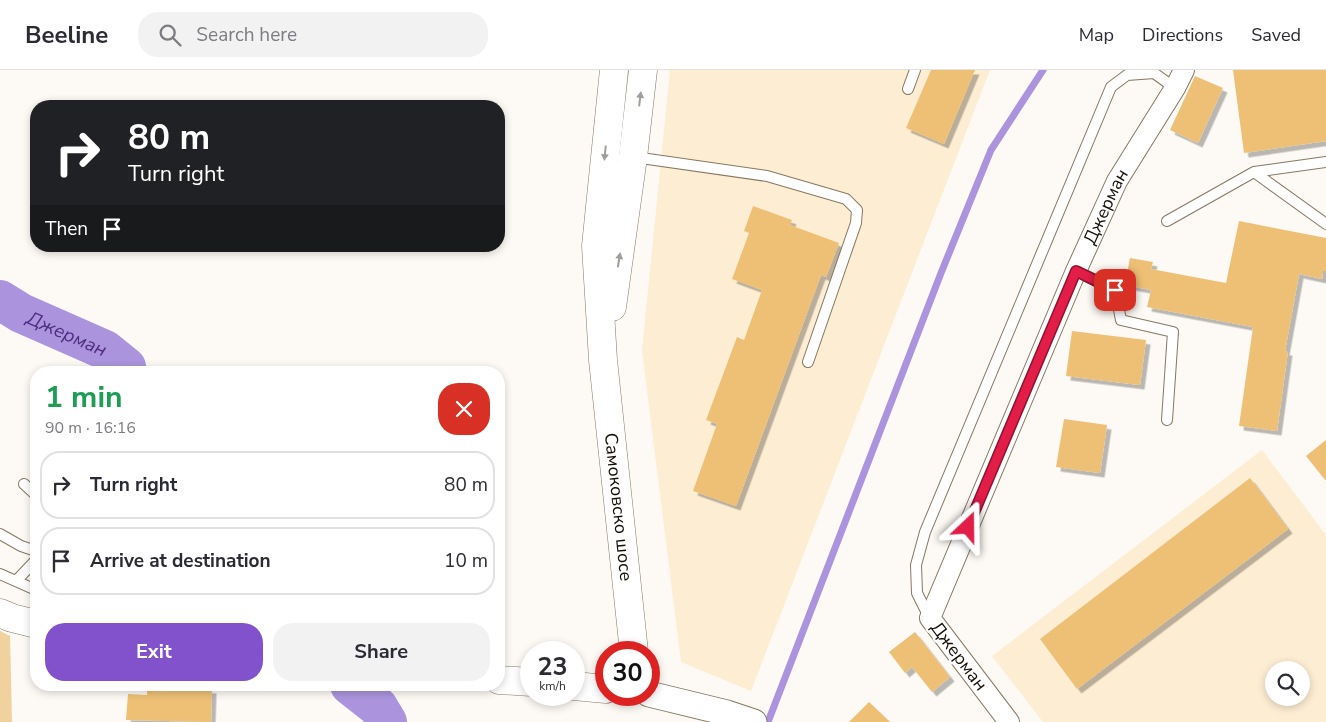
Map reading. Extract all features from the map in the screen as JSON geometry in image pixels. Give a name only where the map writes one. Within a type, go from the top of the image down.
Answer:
[{"type":"main road","name":"Самоковско шосе","points":[[614,70],[596,246],[604,360],[633,641]]},
{"type":"main road","name":"Самоковско шосе","points":[[604,360],[633,157],[643,70]]},
{"type":"main road","points":[[0,613],[30,622]]},
{"type":"main road","points":[[505,680],[520,681]]},
{"type":"street","name":"Джерман","points":[[1009,722],[930,618],[1076,271],[1117,181],[1179,79]]},
{"type":"street","points":[[660,697],[727,713],[754,722]]},
{"type":"lane","points":[[908,89],[915,70]]},
{"type":"lane","points":[[930,618],[917,592],[916,565],[925,532],[1111,87],[1126,75],[1154,73],[1179,79]]},
{"type":"lane","points":[[633,157],[767,176],[846,199],[857,210],[856,223],[808,362]]},
{"type":"lane","points":[[1167,221],[1254,172],[1326,162]]},
{"type":"lane","points":[[1254,172],[1326,224]]},
{"type":"lane","points":[[1076,271],[1115,290],[1121,320],[1173,332],[1167,420]]},
{"type":"lane","points":[[24,484],[30,490]]},
{"type":"lane","points":[[0,534],[30,549]]},
{"type":"lane","points":[[16,581],[30,566]]},
{"type":"lane","points":[[0,574],[30,587]]},
{"type":"shaded area","points":[[670,70],[990,70],[751,691],[681,662],[642,351]]},
{"type":"shaded area","points":[[1262,450],[1326,535],[1326,722],[1043,722],[992,656]]},
{"type":"shaded area","points":[[0,631],[10,636],[12,722],[0,722]]},
{"type":"building","points":[[931,70],[975,70],[944,144],[906,128]]},
{"type":"building","points":[[1233,70],[1326,70],[1326,141],[1244,153]]},
{"type":"building","points":[[1195,76],[1223,88],[1198,143],[1170,130]]},
{"type":"building","points":[[753,206],[792,220],[790,225],[839,243],[826,277],[821,275],[736,506],[693,491],[717,424],[706,420],[737,337],[744,340],[762,290],[732,279],[749,233],[744,231]]},
{"type":"building","points":[[1239,221],[1326,238],[1326,271],[1323,271],[1322,279],[1299,274],[1285,351],[1288,351],[1277,431],[1239,426],[1253,327],[1147,307],[1151,290],[1125,285],[1130,258],[1153,262],[1151,269],[1226,283]]},
{"type":"building","points":[[1072,331],[1146,340],[1140,385],[1066,376]]},
{"type":"building","points":[[1064,419],[1107,425],[1100,473],[1056,467]]},
{"type":"building","points":[[1326,440],[1326,481],[1306,456]]},
{"type":"building","points":[[1250,478],[1288,529],[1077,689],[1040,639]]},
{"type":"building","points":[[915,632],[950,677],[932,692],[912,667],[905,673],[889,652]]},
{"type":"building","points":[[147,691],[212,691],[211,722],[126,720],[128,694],[147,695]]},
{"type":"building","points":[[869,702],[890,722],[849,722]]},
{"type":"waterway","points":[[768,722],[941,273],[991,150],[1043,70]]},
{"type":"waterway","name":"Джерман","points":[[0,300],[21,313],[105,350],[125,366]]},
{"type":"waterway","name":"Джерман","points":[[358,691],[378,707],[387,722]]},
{"type":"route","points":[[968,527],[1076,271],[1115,290]]}]
